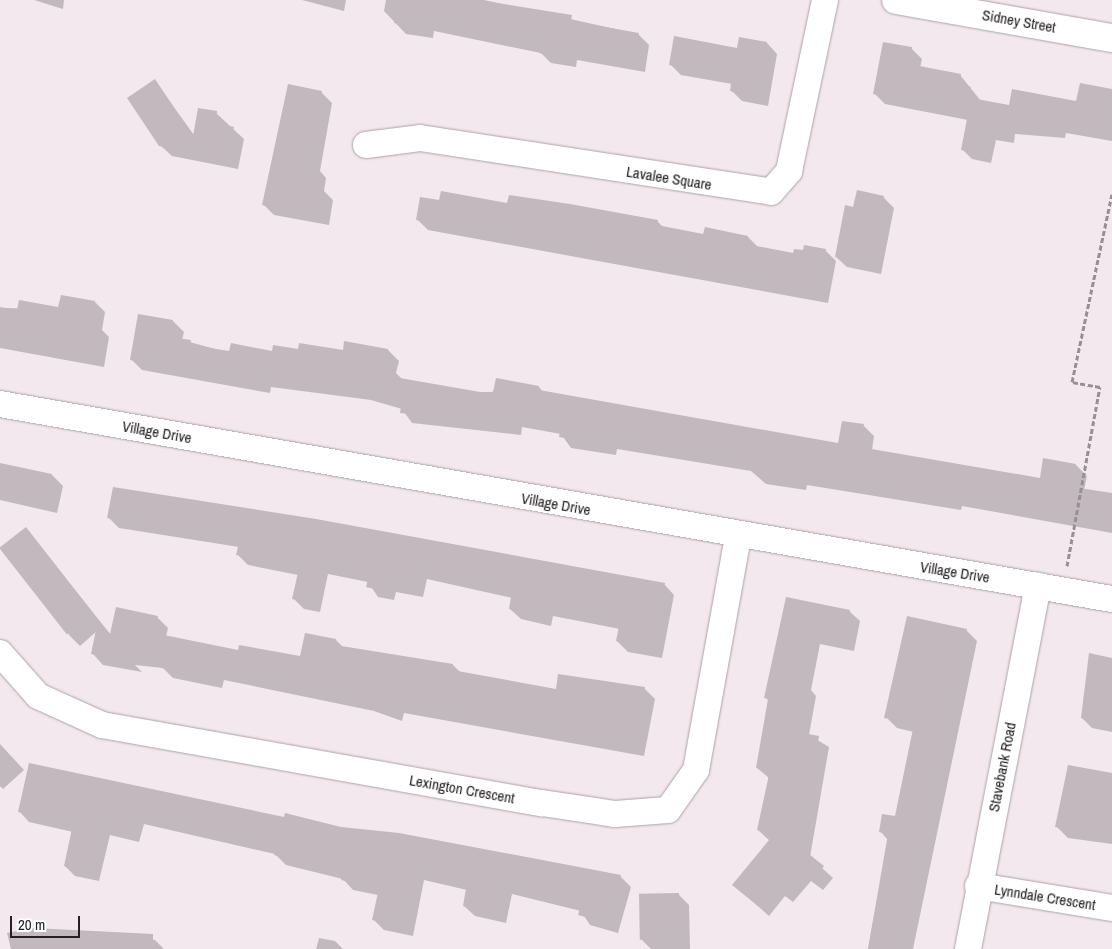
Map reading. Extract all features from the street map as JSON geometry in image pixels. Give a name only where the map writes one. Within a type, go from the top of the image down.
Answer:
[{"type":"main road","name":"Sidney Street","points":[[896,0],[1112,38]]},
{"type":"street","name":"Lavalee Square","points":[[366,145],[420,138],[770,192],[789,171],[825,0]]},
{"type":"street","name":"Village Drive","points":[[0,404],[738,537],[1112,599]]},
{"type":"street","name":"Lexington Crescent","points":[[0,653],[38,696],[102,725],[542,804],[615,814],[668,810],[696,770],[738,537]]},
{"type":"street","name":"Stavebank Road","points":[[968,949],[978,886],[1050,588]]},
{"type":"street","name":"Lynndale Crescent","points":[[978,886],[1112,908]]},
{"type":"path","points":[[1050,588],[1100,387],[1072,382],[1112,194]]},
{"type":"building","points":[[398,0],[478,0],[572,15],[571,21],[639,33],[634,61],[566,49],[565,57],[539,53],[541,44],[459,32],[460,27],[423,21],[422,28],[394,23]]},
{"type":"building","points":[[674,36],[737,48],[739,37],[767,42],[758,96],[730,91],[732,76],[669,65]]},
{"type":"building","points":[[883,42],[912,47],[909,64],[961,74],[959,84],[971,87],[966,112],[873,94]]},
{"type":"building","points":[[155,79],[193,136],[198,108],[217,111],[215,123],[234,127],[228,159],[159,146],[127,98]]},
{"type":"building","points":[[1080,83],[1112,89],[1105,132],[1056,123],[1055,129],[1006,124],[1004,133],[986,130],[982,154],[961,150],[971,98],[1009,105],[1012,89],[1076,101]]},
{"type":"building","points":[[288,84],[322,91],[309,165],[316,166],[313,186],[323,188],[318,215],[262,205]]},
{"type":"building","points":[[857,190],[884,196],[871,264],[835,257],[845,205],[853,207]]},
{"type":"building","points":[[441,191],[507,203],[509,195],[570,204],[658,220],[657,225],[703,234],[705,227],[748,236],[746,244],[793,253],[794,249],[803,250],[804,245],[826,249],[817,293],[416,220],[420,197],[439,200]]},
{"type":"building","points":[[61,295],[95,301],[91,324],[99,326],[93,357],[0,340],[0,307],[17,310],[19,300],[58,307]]},
{"type":"building","points":[[138,314],[173,320],[170,337],[191,340],[190,345],[229,351],[231,343],[272,351],[273,345],[298,349],[299,343],[343,350],[344,341],[388,349],[385,368],[395,370],[394,377],[480,392],[493,392],[496,378],[539,386],[539,390],[838,443],[842,421],[864,424],[860,447],[1040,478],[1043,458],[1076,464],[1073,487],[1112,493],[1112,526],[951,496],[950,500],[796,475],[795,480],[754,473],[756,465],[739,461],[606,438],[605,445],[559,437],[561,425],[512,417],[510,425],[400,413],[402,401],[318,382],[317,387],[260,377],[259,383],[130,360]]},
{"type":"building","points":[[0,463],[52,474],[46,502],[0,493]]},
{"type":"building","points":[[113,487],[316,519],[665,583],[651,649],[616,641],[620,621],[543,606],[541,616],[509,609],[512,591],[417,569],[413,587],[386,582],[384,591],[366,587],[369,575],[317,565],[310,603],[292,599],[299,568],[236,555],[240,539],[107,518]]},
{"type":"building","points":[[26,527],[94,614],[67,635],[0,549]]},
{"type":"building","points":[[786,597],[850,610],[843,641],[809,634],[800,683],[806,684],[798,732],[819,736],[800,847],[824,866],[812,881],[800,871],[782,892],[774,886],[758,906],[732,885],[774,834],[757,830],[770,770],[756,768],[768,699],[764,698]]},
{"type":"building","points":[[116,607],[158,616],[154,633],[238,650],[239,645],[300,656],[305,633],[336,639],[335,645],[453,664],[452,670],[556,689],[558,674],[645,687],[633,746],[393,703],[392,711],[367,706],[368,702],[214,670],[212,678],[161,668],[163,660],[127,652],[133,663],[91,654],[98,620],[110,634]]},
{"type":"building","points":[[907,616],[967,629],[926,812],[906,933],[900,949],[868,949],[888,834],[879,832],[882,814],[895,816],[914,724],[884,718]]},
{"type":"building","points":[[1089,653],[1112,658],[1112,724],[1081,718]]},
{"type":"building","points":[[29,763],[284,817],[285,813],[341,827],[399,833],[621,875],[608,923],[578,915],[581,905],[502,884],[496,913],[463,906],[467,883],[413,871],[402,926],[372,920],[379,888],[341,880],[343,872],[274,855],[276,847],[133,815],[129,833],[99,825],[89,872],[64,866],[73,824],[18,812]]},
{"type":"building","points":[[1068,765],[1112,773],[1112,835],[1055,827]]},
{"type":"building","points":[[679,893],[680,939],[640,940],[639,894]]},
{"type":"building","points":[[33,928],[153,934],[153,949],[11,949],[7,933]]}]
